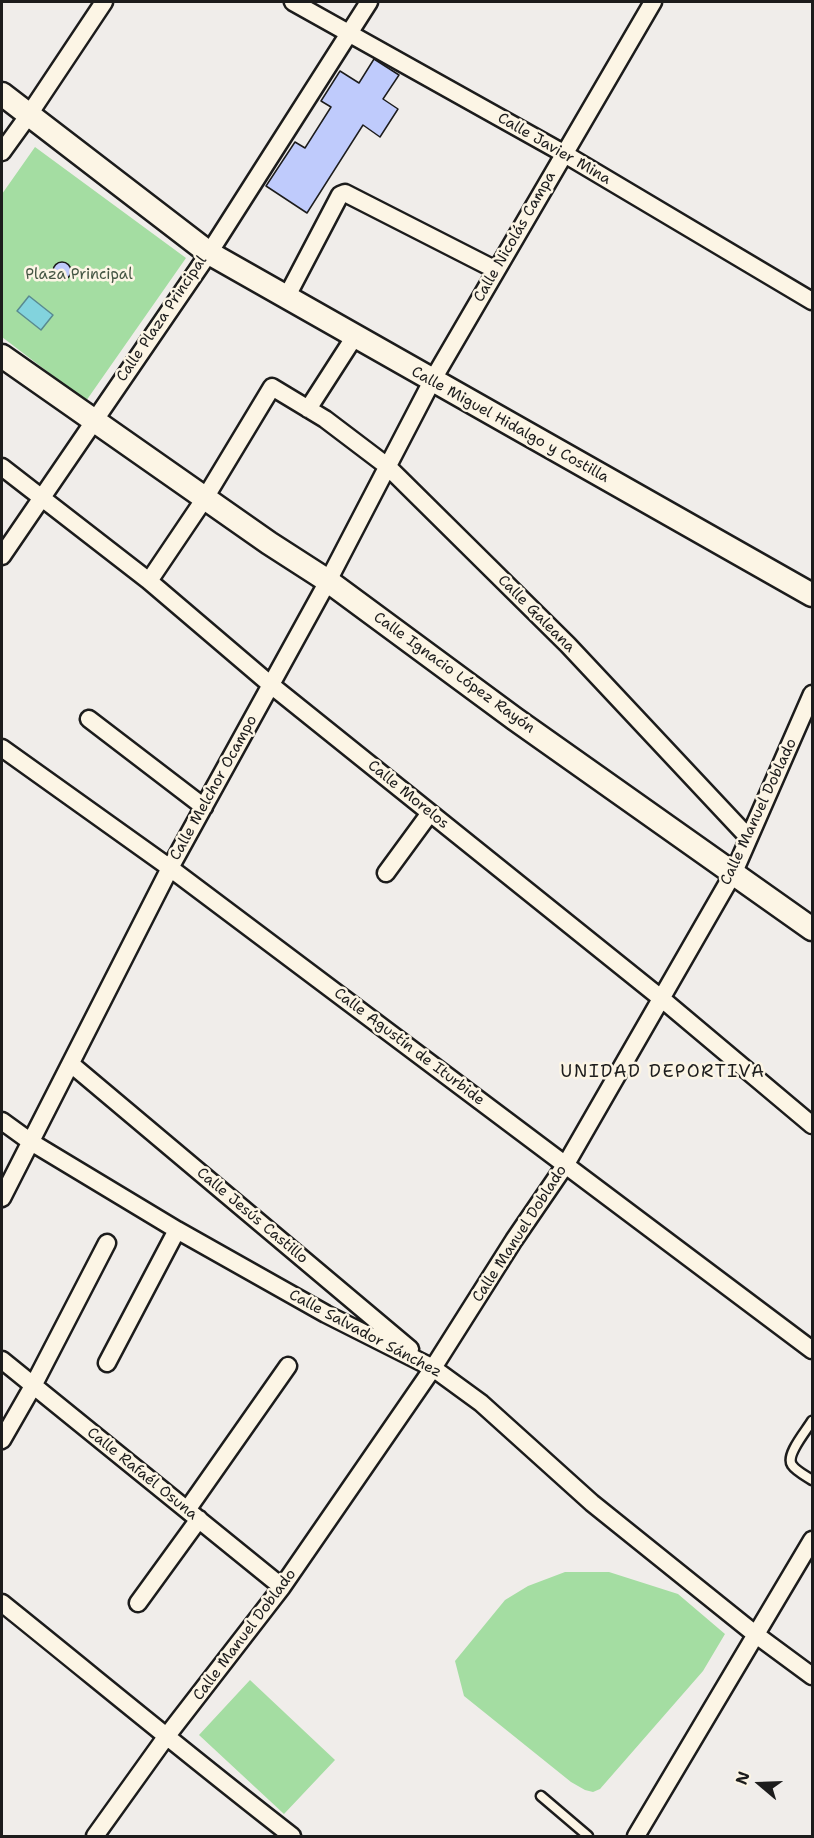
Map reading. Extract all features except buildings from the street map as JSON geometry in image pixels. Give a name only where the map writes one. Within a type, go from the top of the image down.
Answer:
[{"type":"street","points":[[2,152],[104,2]]},
{"type":"street","name":"Calle Javier Mina","points":[[293,2],[563,153],[813,301]]},
{"type":"street","points":[[209,253],[369,2]]},
{"type":"street","name":"Calle Nicolás Campa","points":[[432,381],[653,2]]},
{"type":"street","name":"Calle Plaza Principal","points":[[2,94],[209,253],[2,556]]},
{"type":"street","points":[[286,298],[340,195],[345,193],[496,270]]},
{"type":"street","name":"Calle Miguel Hidalgo y Costilla","points":[[209,253],[813,595]]},
{"type":"street","points":[[308,409],[355,336]]},
{"type":"street","points":[[2,356],[93,420]]},
{"type":"street","name":"Calle Melchor Ocampo","points":[[2,1198],[171,868],[328,581],[432,381]]},
{"type":"street","name":"Calle Galeana","points":[[205,498],[272,387],[325,419],[387,466],[568,645],[748,837]]},
{"type":"street","name":"Calle Ignacio López Rayón","points":[[93,420],[328,581],[515,719],[813,928]]},
{"type":"street","name":"Calle Morelos","points":[[2,467],[149,581],[272,685],[662,999],[813,1125]]},
{"type":"street","points":[[149,581],[205,498]]},
{"type":"street","name":"Calle Manuel Doblado","points":[[95,1836],[166,1737],[282,1587],[433,1368],[514,1240],[566,1164],[734,872],[813,694]]},
{"type":"street","points":[[89,719],[204,807]]},
{"type":"street","name":"Calle Agustín de Iturbide","points":[[2,748],[171,868],[813,1350]]},
{"type":"street","points":[[386,873],[430,813]]},
{"type":"street","name":"Calle Jesús Castillo","points":[[71,1064],[433,1368]]},
{"type":"street","name":"Calle Salvador Sánchez","points":[[2,1121],[31,1142],[177,1230],[326,1314],[433,1368],[481,1403],[592,1503],[754,1634],[813,1676]]},
{"type":"street","points":[[107,1364],[177,1230]]},
{"type":"street","points":[[2,1440],[33,1386],[107,1243]]},
{"type":"street","name":"Calle Rafaél Osuna","points":[[2,1360],[282,1587]]},
{"type":"street","points":[[138,1603],[288,1366]]},
{"type":"street","points":[[636,1836],[754,1634],[813,1540]]},
{"type":"street","points":[[2,1603],[292,1836]]},
{"type":"lane","points":[[813,1421],[792,1453],[790,1461],[793,1467],[813,1480]]},
{"type":"lane","points":[[541,1796],[588,1836]]},
{"type":"green space","name":"Plaza Principal","points":[[35,147],[186,258],[86,401],[2,337],[2,194]]},
{"type":"green space","points":[[565,1572],[609,1572],[678,1594],[725,1634],[703,1671],[600,1789],[593,1792],[571,1782],[464,1696],[455,1661],[505,1600],[528,1586]]},
{"type":"green space","points":[[250,1680],[335,1760],[284,1814],[199,1735]]},
{"type":"water","points":[[29,296],[53,315],[41,330],[17,311]]},
{"type":"district","name":"UNIDAD DEPORTIVA","points":[[663,1072]]}]
